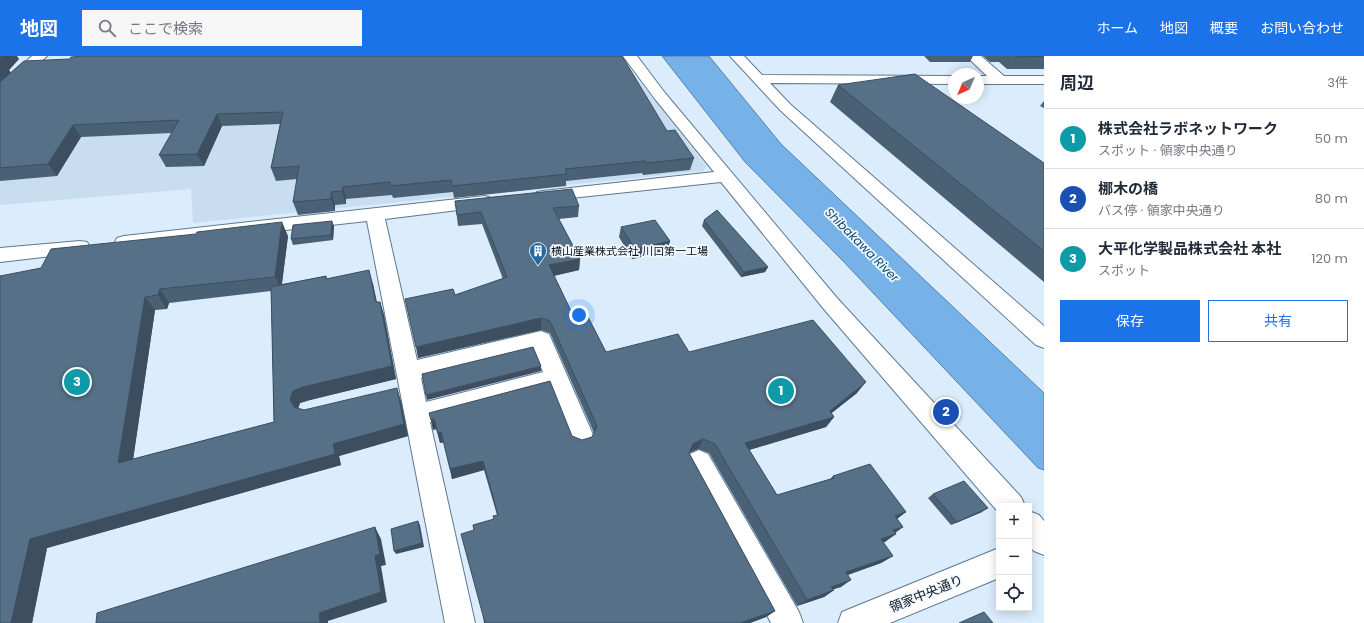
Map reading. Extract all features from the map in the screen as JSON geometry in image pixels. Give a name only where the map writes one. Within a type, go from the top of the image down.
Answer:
[{"type":"street","points":[[0,92],[40,56]]},
{"type":"street","points":[[630,56],[725,176],[830,303],[1008,503]]},
{"type":"street","points":[[737,56],[785,107],[1044,339]]},
{"type":"street","points":[[973,56],[1000,80]]},
{"type":"street","points":[[758,79],[948,80]]},
{"type":"street","points":[[984,80],[1044,80]]},
{"type":"street","points":[[523,198],[725,176]]},
{"type":"street","points":[[0,255],[499,200]]},
{"type":"street","points":[[375,214],[460,623]]},
{"type":"street","points":[[388,393],[409,380],[541,340],[581,437]]},
{"type":"street","points":[[417,415],[557,378]]},
{"type":"street","points":[[699,462],[788,623]]},
{"type":"street","points":[[1032,528],[1044,542],[1032,548]]},
{"type":"street","name":"領家中央通り","points":[[853,623],[996,564]]},
{"type":"shaded area","points":[[172,56],[622,56],[629,68],[707,167],[703,171],[193,223],[191,189],[0,205],[0,108]]},
{"type":"water","name":"Shibakawa River","points":[[662,56],[709,56],[781,144],[1044,393],[1044,470],[1038,468],[843,261],[745,162]]},
{"type":"building","points":[[622,56],[667,131],[675,130],[694,158],[565,169],[567,174],[452,186],[451,180],[390,186],[390,182],[343,187],[342,191],[331,192],[331,199],[293,202],[299,166],[271,168],[283,112],[217,114],[197,154],[159,155],[179,120],[73,125],[48,164],[0,168],[0,82],[24,61],[70,59],[71,57]]},
{"type":"building","points":[[1015,56],[1044,56],[1015,57]]},
{"type":"building","points":[[915,74],[948,97],[948,104],[958,104],[1044,163],[1044,251],[838,85]]},
{"type":"building","points":[[572,189],[579,206],[553,208],[580,259],[549,265],[572,313],[580,311],[582,314],[586,313],[606,352],[678,334],[689,352],[813,320],[866,382],[830,411],[834,417],[745,443],[777,495],[834,478],[833,476],[870,464],[906,512],[895,516],[903,527],[893,530],[896,534],[881,539],[893,556],[846,572],[851,580],[831,587],[834,590],[807,600],[715,444],[703,439],[693,444],[689,453],[775,611],[740,623],[485,623],[461,534],[474,530],[473,525],[494,519],[493,516],[498,515],[483,461],[450,469],[441,432],[438,433],[434,419],[431,420],[429,413],[550,381],[572,436],[582,440],[592,437],[597,426],[550,321],[541,318],[416,347],[405,299],[453,289],[455,295],[507,277],[481,212],[457,215],[455,201]]},
{"type":"building","points":[[717,210],[768,267],[744,272],[704,220]]},
{"type":"building","points":[[655,220],[670,241],[635,249],[621,227]]},
{"type":"building","points":[[332,221],[331,235],[291,239],[293,225]]},
{"type":"building","points":[[282,222],[275,277],[160,289],[158,295],[145,297],[118,463],[274,422],[271,287],[326,276],[326,279],[369,270],[376,302],[380,302],[392,366],[303,387],[293,391],[290,399],[294,407],[304,410],[397,388],[404,424],[333,444],[335,454],[30,539],[11,623],[0,623],[0,276],[41,268],[51,249],[196,234],[197,232]]},
{"type":"building","points":[[533,347],[541,366],[426,395],[422,374]]},
{"type":"building","points":[[964,481],[988,508],[957,522],[933,494]]},
{"type":"building","points":[[418,521],[422,543],[394,551],[391,529]]},
{"type":"building","points":[[375,527],[380,554],[375,556],[381,592],[319,613],[320,623],[96,623],[97,613]]},
{"type":"building","points":[[984,612],[993,623],[959,623]]},
{"type":"place","name":"横山産業株式会社 川口第一工場","points":[[538,266]]},
{"type":"place","name":"大平化学製品株式会社 本社","points":[[77,382]]},
{"type":"place","name":"株式会社ラボネットワーク","points":[[781,391]]},
{"type":"place","name":"梛木の橋","points":[[946,412]]}]
